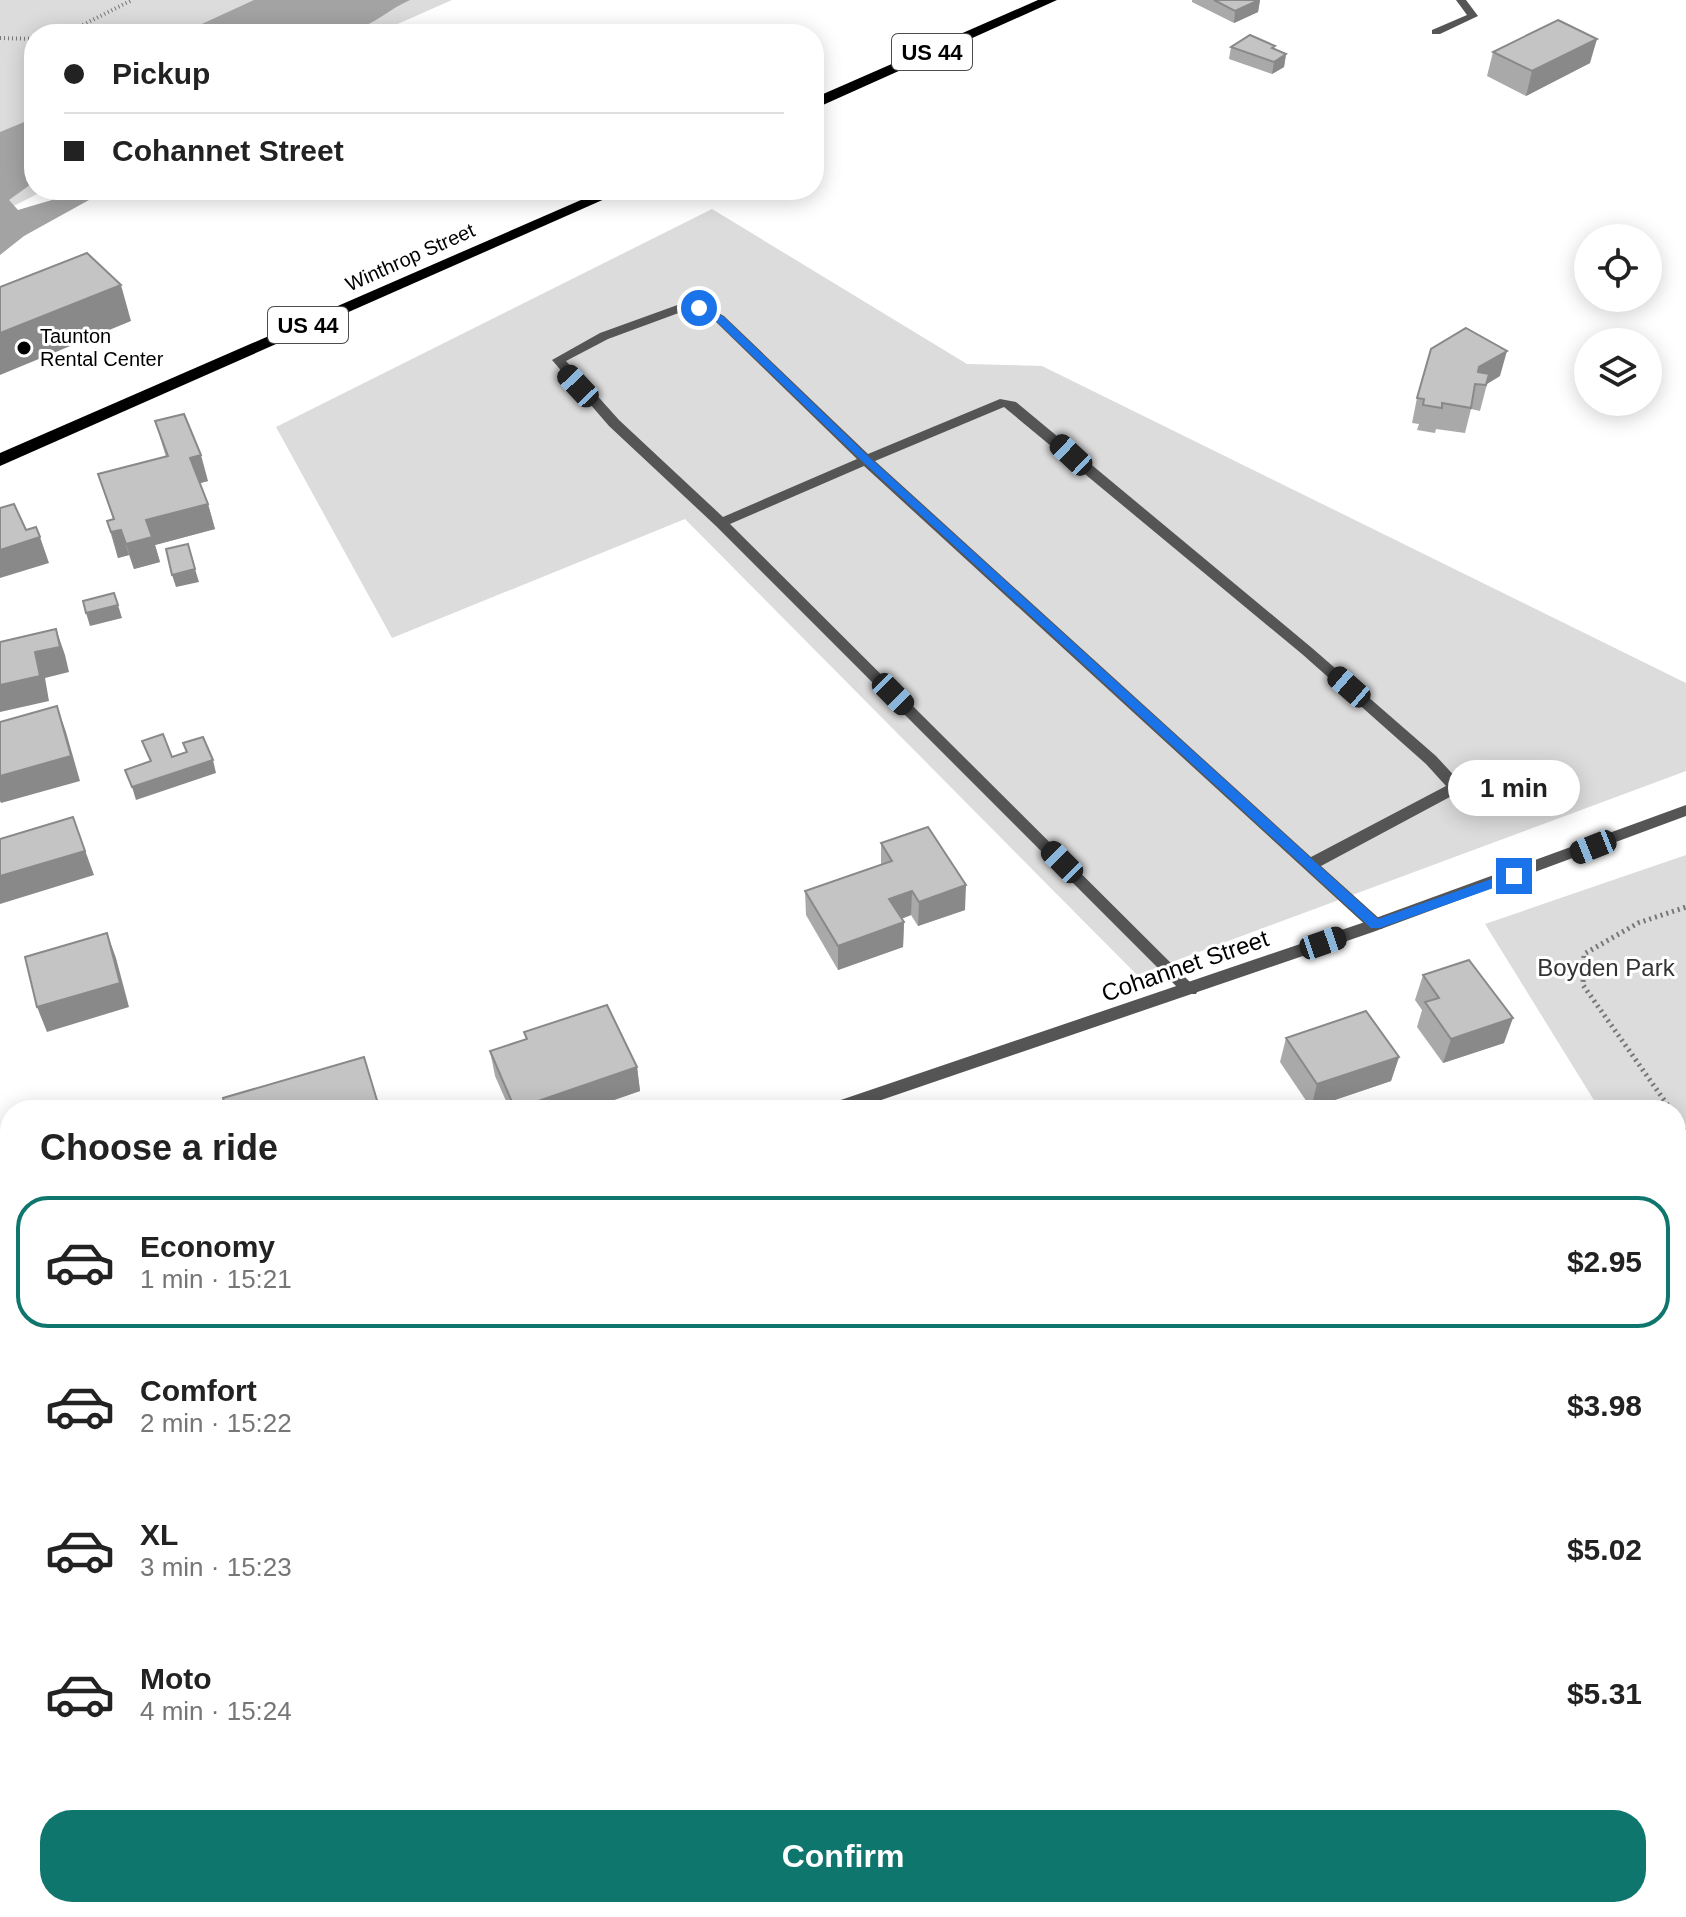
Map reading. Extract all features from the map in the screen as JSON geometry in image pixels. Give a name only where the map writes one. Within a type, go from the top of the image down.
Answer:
[{"type":"highway","name":"US 44","points":[[824,100],[1050,0]]},
{"type":"highway","name":"Winthrop Street","points":[[0,460],[594,200]]},
{"type":"street","points":[[1436,32],[1473,16],[1461,0]]},
{"type":"street","points":[[1190,990],[721,523],[614,423],[561,367],[558,360],[564,354],[683,307],[699,308],[720,319],[866,460],[1376,925]]},
{"type":"street","points":[[721,523],[1004,402],[1012,405],[1307,651],[1431,760],[1456,787],[1310,865]]},
{"type":"street","name":"Cohannet Street","points":[[862,1100],[1376,925],[1569,857],[1686,810]]},
{"type":"path","points":[[85,24],[132,0]]},
{"type":"path","points":[[0,38],[24,39]]},
{"type":"path","points":[[1664,1100],[1583,985],[1584,954],[1638,923],[1686,907]]},
{"type":"green space","points":[[0,0],[452,0],[398,24],[24,24],[25,200],[0,213]]},
{"type":"green space","points":[[712,209],[967,364],[1042,366],[1686,683],[1686,771],[1137,975],[685,519],[392,638],[276,427]]},
{"type":"green space","name":"Boyden Park","points":[[1686,855],[1686,1100],[1594,1100],[1485,924]]},
{"type":"shaded area","points":[[254,0],[410,0],[369,24],[202,24]]},
{"type":"shaded area","points":[[24,122],[24,189],[9,200],[18,210],[52,200],[89,200],[24,236],[0,255],[0,132]]},
{"type":"building","points":[[1214,0],[1259,0],[1235,11]]},
{"type":"building","points":[[1558,20],[1597,39],[1532,71],[1493,52]]},
{"type":"building","points":[[1250,35],[1286,54],[1274,62],[1231,47]]},
{"type":"building","points":[[87,253],[121,285],[0,333],[0,287]]},
{"type":"building","points":[[1466,328],[1507,351],[1479,367],[1478,372],[1489,374],[1486,385],[1475,384],[1471,408],[1442,403],[1442,408],[1423,405],[1424,399],[1417,398],[1431,349]]},
{"type":"building","points":[[184,414],[201,455],[190,458],[208,504],[146,520],[152,537],[126,544],[121,530],[111,532],[107,521],[114,519],[98,474],[168,456],[155,421]]},
{"type":"building","points":[[14,504],[26,530],[36,527],[40,537],[0,550],[0,508]]},
{"type":"building","points":[[188,544],[195,569],[172,575],[166,549]]},
{"type":"building","points":[[114,593],[118,605],[86,613],[83,601]]},
{"type":"building","points":[[56,629],[60,647],[35,652],[40,676],[0,685],[0,642]]},
{"type":"building","points":[[57,706],[71,756],[0,776],[0,722]]},
{"type":"building","points":[[163,734],[172,757],[187,752],[183,743],[203,737],[213,760],[132,787],[125,770],[151,761],[142,741]]},
{"type":"building","points":[[73,817],[85,851],[0,876],[0,839]]},
{"type":"building","points":[[928,827],[966,885],[919,902],[912,891],[889,899],[904,922],[838,946],[805,891],[892,861],[881,843]]},
{"type":"building","points":[[107,933],[120,983],[37,1007],[25,957]]},
{"type":"building","points":[[1469,960],[1513,1018],[1451,1039],[1425,1002],[1439,998],[1423,975]]},
{"type":"building","points":[[607,1005],[637,1067],[541,1100],[511,1100],[490,1051],[527,1039],[524,1032]]},
{"type":"building","points":[[1366,1011],[1399,1057],[1317,1084],[1286,1038]]},
{"type":"building","points":[[364,1057],[377,1100],[224,1100]]},
{"type":"place","name":"Taunton Rental Center","points":[[24,348]]},
{"type":"route","points":[[699,308],[720,319],[866,460],[1376,925],[1514,876]]}]
